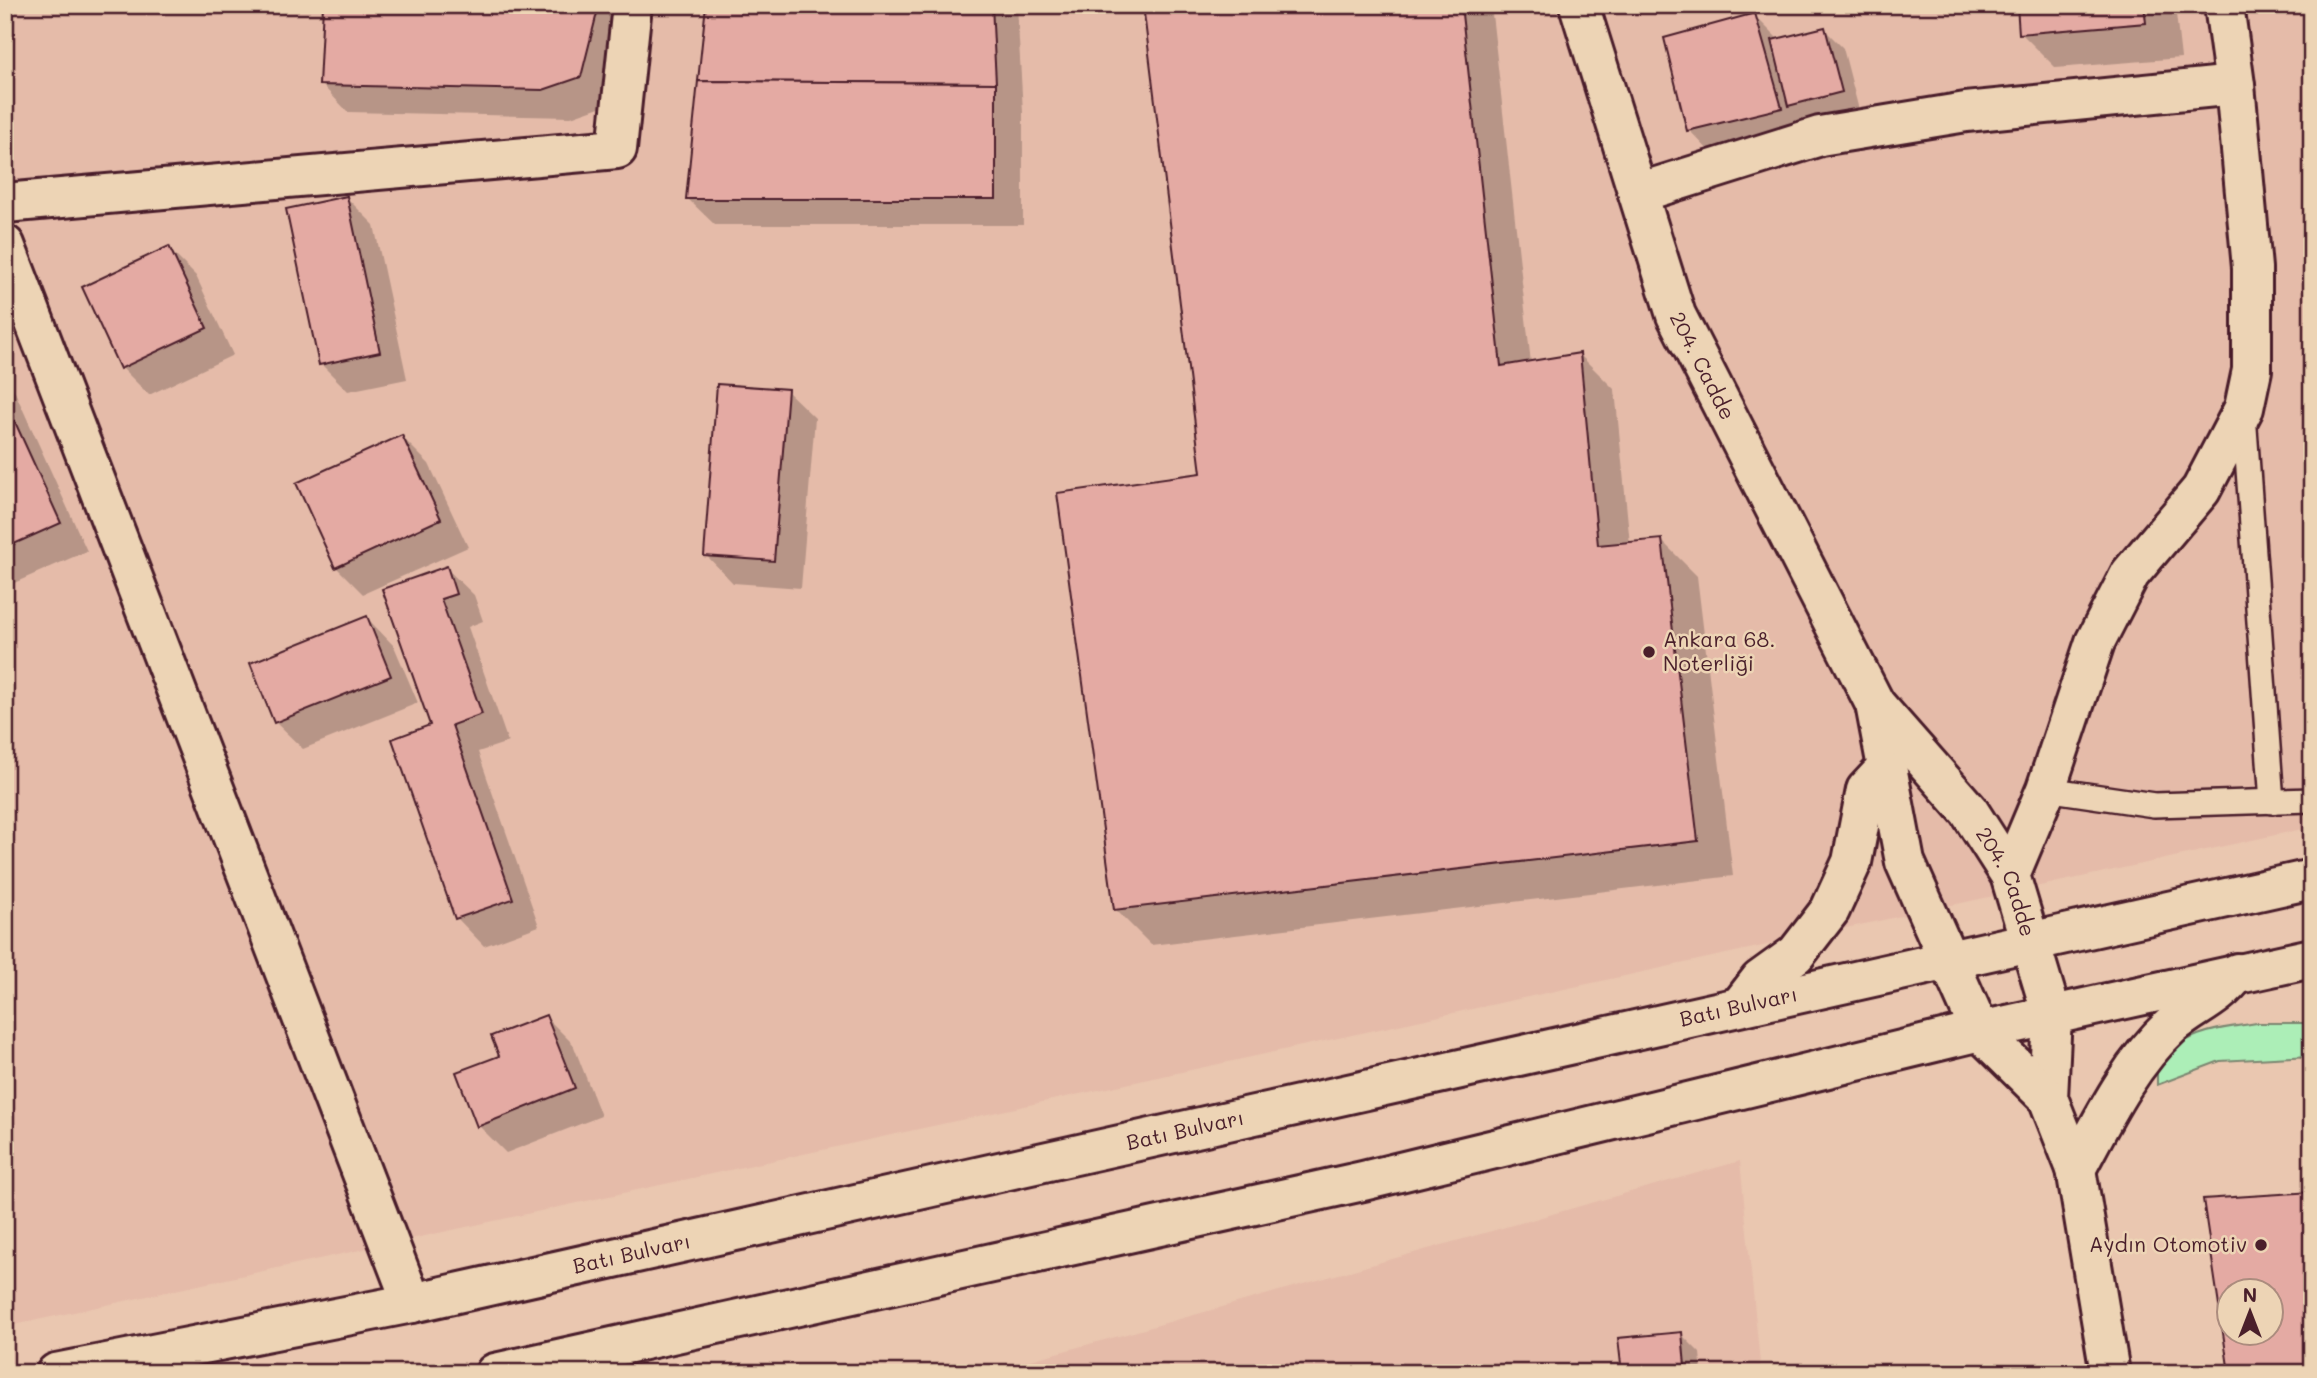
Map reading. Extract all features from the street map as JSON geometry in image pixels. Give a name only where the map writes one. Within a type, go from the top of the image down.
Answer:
[{"type":"street","points":[[5,203],[617,149],[632,5]]},
{"type":"street","name":"204. Cadde","points":[[1579,5],[1676,315],[1875,704],[1969,810],[2010,875],[2052,1015],[2048,1098]]},
{"type":"street","points":[[2010,875],[2046,789],[2095,642],[2124,585],[2201,490],[2244,408],[2252,370],[2252,268],[2235,85],[2224,5]]},
{"type":"street","points":[[1638,193],[1820,136],[1966,112],[2235,85]]},
{"type":"street","points":[[5,245],[412,1303]]},
{"type":"street","name":"204. Cadde","points":[[1875,704],[1905,862],[1980,1031],[2048,1098],[2076,1168],[2110,1373]]},
{"type":"street","points":[[1740,1006],[1759,980],[1796,954],[1830,910],[1852,862],[1866,790],[1879,776],[1887,773]]},
{"type":"street","name":"Batı Bulvarı","points":[[56,1373],[412,1303],[2312,879]]},
{"type":"street","points":[[495,1373],[1363,1181],[1980,1031],[2312,958]]},
{"type":"street","points":[[2076,1168],[2118,1094],[2152,1047],[2172,1025],[2224,990],[2237,973]]},
{"type":"lane","points":[[2244,408],[2272,802]]},
{"type":"lane","points":[[2046,789],[2154,805],[2312,800]]},
{"type":"shaded area","points":[[5,5],[2312,5],[2312,827],[5,1327]]},
{"type":"shaded area","points":[[1740,1161],[1761,1373],[983,1373],[1130,1333]]},
{"type":"green space","points":[[2257,1023],[2312,1023],[2312,1056],[2220,1061],[2157,1085],[2157,1066],[2179,1045],[2214,1030]]},
{"type":"building","points":[[323,5],[599,5],[581,77],[543,90],[319,85]]},
{"type":"building","points":[[706,5],[992,5],[996,83],[698,81]]},
{"type":"building","points":[[1143,5],[1461,5],[1501,366],[1580,353],[1598,545],[1662,539],[1698,841],[1114,910],[1057,493],[1201,473]]},
{"type":"building","points":[[2017,5],[2144,5],[2146,23],[2019,34]]},
{"type":"building","points":[[1755,13],[1782,108],[1687,131],[1664,38]]},
{"type":"building","points":[[1825,27],[1842,92],[1788,106],[1772,40]]},
{"type":"building","points":[[698,81],[996,83],[996,199],[686,199]]},
{"type":"building","points":[[347,196],[380,352],[319,365],[286,209]]},
{"type":"building","points":[[169,246],[207,328],[120,369],[82,287]]},
{"type":"building","points":[[717,384],[788,389],[774,561],[704,556]]},
{"type":"building","points":[[5,400],[61,523],[5,548]]},
{"type":"building","points":[[402,435],[441,519],[335,568],[296,483]]},
{"type":"building","points":[[447,566],[456,594],[441,599],[482,714],[452,725],[513,899],[455,919],[392,739],[430,725],[382,589]]},
{"type":"building","points":[[367,616],[391,676],[274,723],[250,663]]},
{"type":"building","points":[[546,1015],[575,1088],[477,1127],[456,1072],[499,1056],[491,1036]]},
{"type":"building","name":"Aydın Otomotiv","points":[[2312,1192],[2312,1373],[2229,1373],[2225,1346],[2286,1346],[2286,1276],[2216,1276],[2216,1286],[2203,1199]]},
{"type":"building","points":[[1682,1332],[1685,1366],[1622,1373],[1618,1338]]},
{"type":"place","name":"Ankara 68. Noterliği","points":[[1649,652]]},
{"type":"place","name":"Aydın Otomotiv","points":[[2261,1245]]}]
